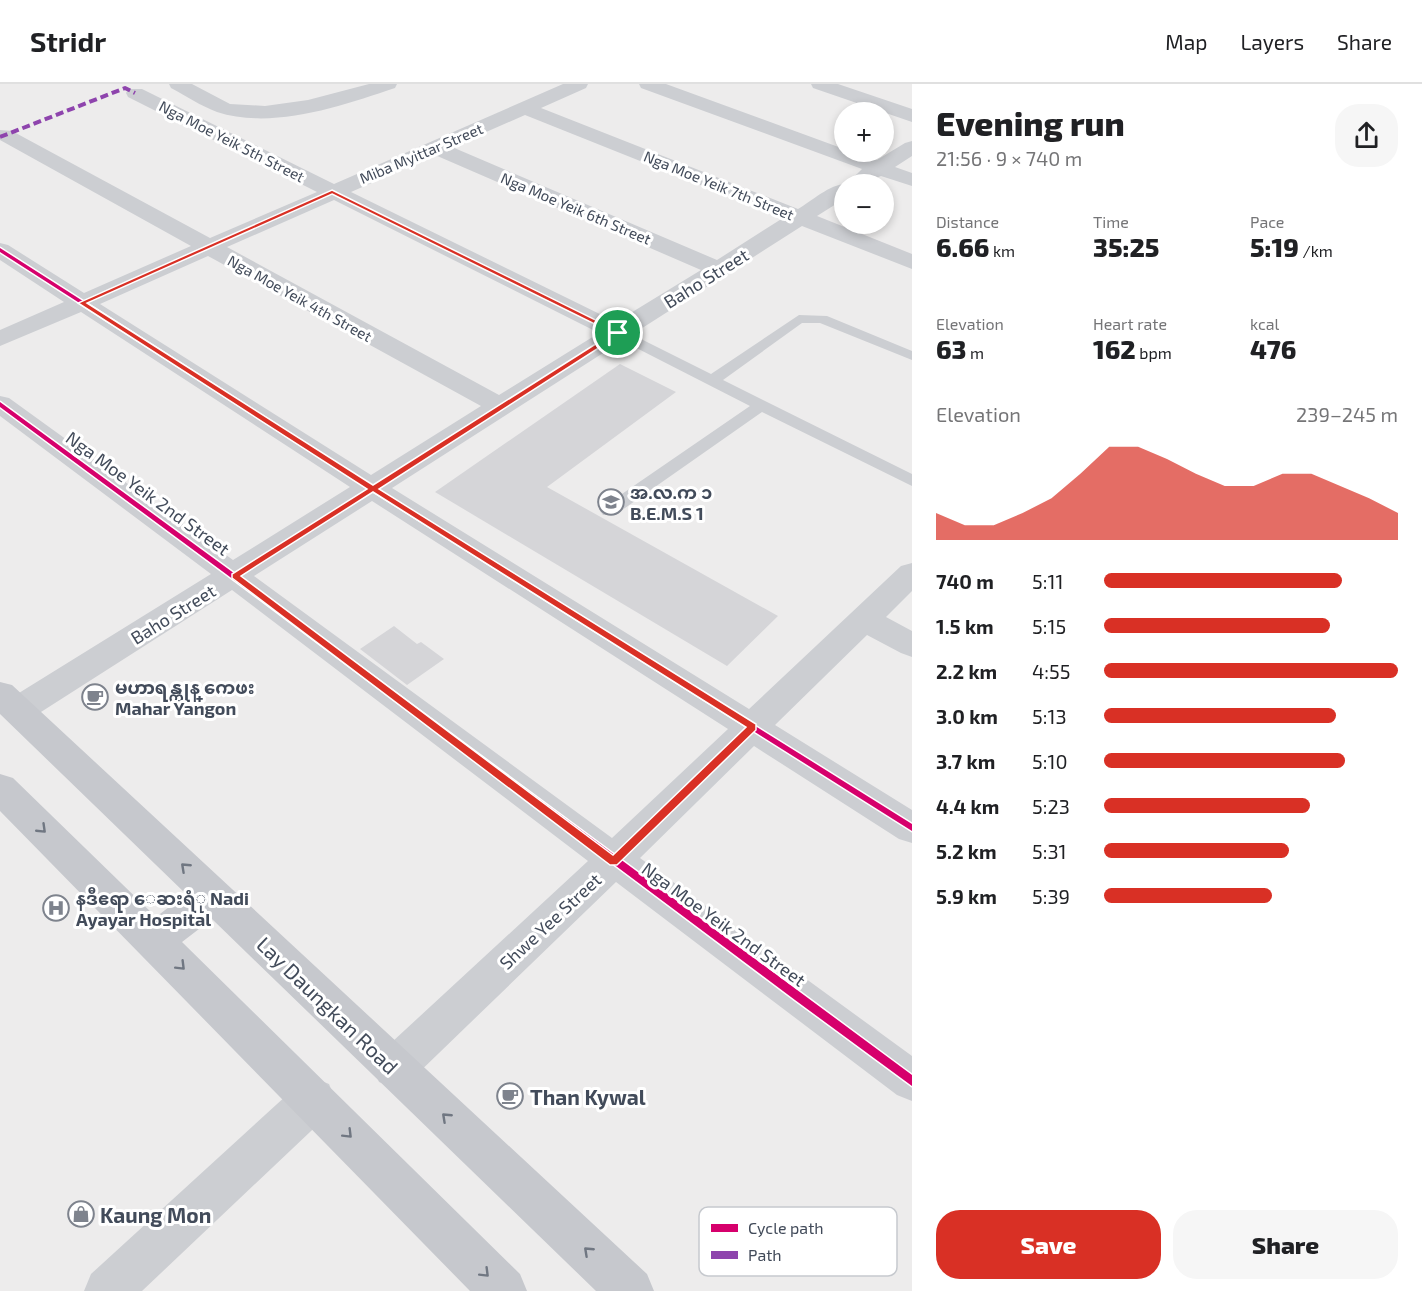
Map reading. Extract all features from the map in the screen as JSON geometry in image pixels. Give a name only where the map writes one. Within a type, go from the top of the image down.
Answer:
[{"type":"main road","name":"Lay Daungkan Road","points":[[6,708],[214,895],[630,1291]]},
{"type":"main road","points":[[0,788],[314,1099],[503,1291]]},
{"type":"main road","points":[[155,941],[214,895]]},
{"type":"street","points":[[178,84],[227,109],[252,113],[290,109],[388,84]]},
{"type":"street","name":"Miba Myittar Street","points":[[0,339],[579,84]]},
{"type":"street","points":[[648,84],[912,180]]},
{"type":"street","points":[[820,84],[912,116]]},
{"type":"street","name":"Nga Moe Yeik 5th Street","points":[[135,93],[618,333]]},
{"type":"street","name":"Nga Moe Yeik 7th Street","points":[[525,108],[912,262]]},
{"type":"street","name":"Nga Moe Yeik 4th Street","points":[[5,135],[501,407]]},
{"type":"street","name":"Nga Moe Yeik 6th Street","points":[[434,147],[718,270]]},
{"type":"street","points":[[869,174],[912,147]]},
{"type":"street","name":"Baho Street","points":[[6,708],[235,576],[834,196]]},
{"type":"street","points":[[0,250],[373,489],[912,828]]},
{"type":"street","name":"Nga Moe Yeik 2nd Street","points":[[0,404],[235,576],[614,861],[912,1081]]},
{"type":"street","name":"Shwe Yee Street","points":[[394,1068],[614,861],[912,573]]},
{"type":"street","points":[[864,619],[912,645]]},
{"type":"street","points":[[108,1291],[314,1099]]},
{"type":"lane","points":[[712,380],[799,319],[810,317],[822,319],[912,356]]},
{"type":"lane","points":[[618,333],[912,481]]},
{"type":"lane","points":[[609,511],[760,406]]},
{"type":"building","points":[[620,364],[676,392],[547,487],[778,616],[727,666],[435,492]]},
{"type":"building","points":[[394,626],[417,644],[421,642],[444,659],[407,685],[360,649]]},
{"type":"marked path","points":[[0,137],[125,88],[135,93]]},
{"type":"cycle path","points":[[0,250],[373,489],[912,828]]},
{"type":"cycle path","points":[[0,404],[912,1081]]},
{"type":"place","name":"အ.လ.က ၁ B.E.M.S 1","points":[[611,502]]},
{"type":"place","name":"မဟာရန္ကုန္ ကေဖး Mahar Yangon","points":[[95,697]]},
{"type":"place","name":"နဒီဧရာ ေဆးရံု Nadi Ayayar Hospital","points":[[56,908]]},
{"type":"place","name":"Than Kywal","points":[[510,1096]]},
{"type":"place","name":"Kaung Mon","points":[[81,1214]]},
{"type":"route","points":[[618,333],[332,192],[82,303],[373,489],[753,727],[614,861],[235,576],[373,489],[618,333]]}]
